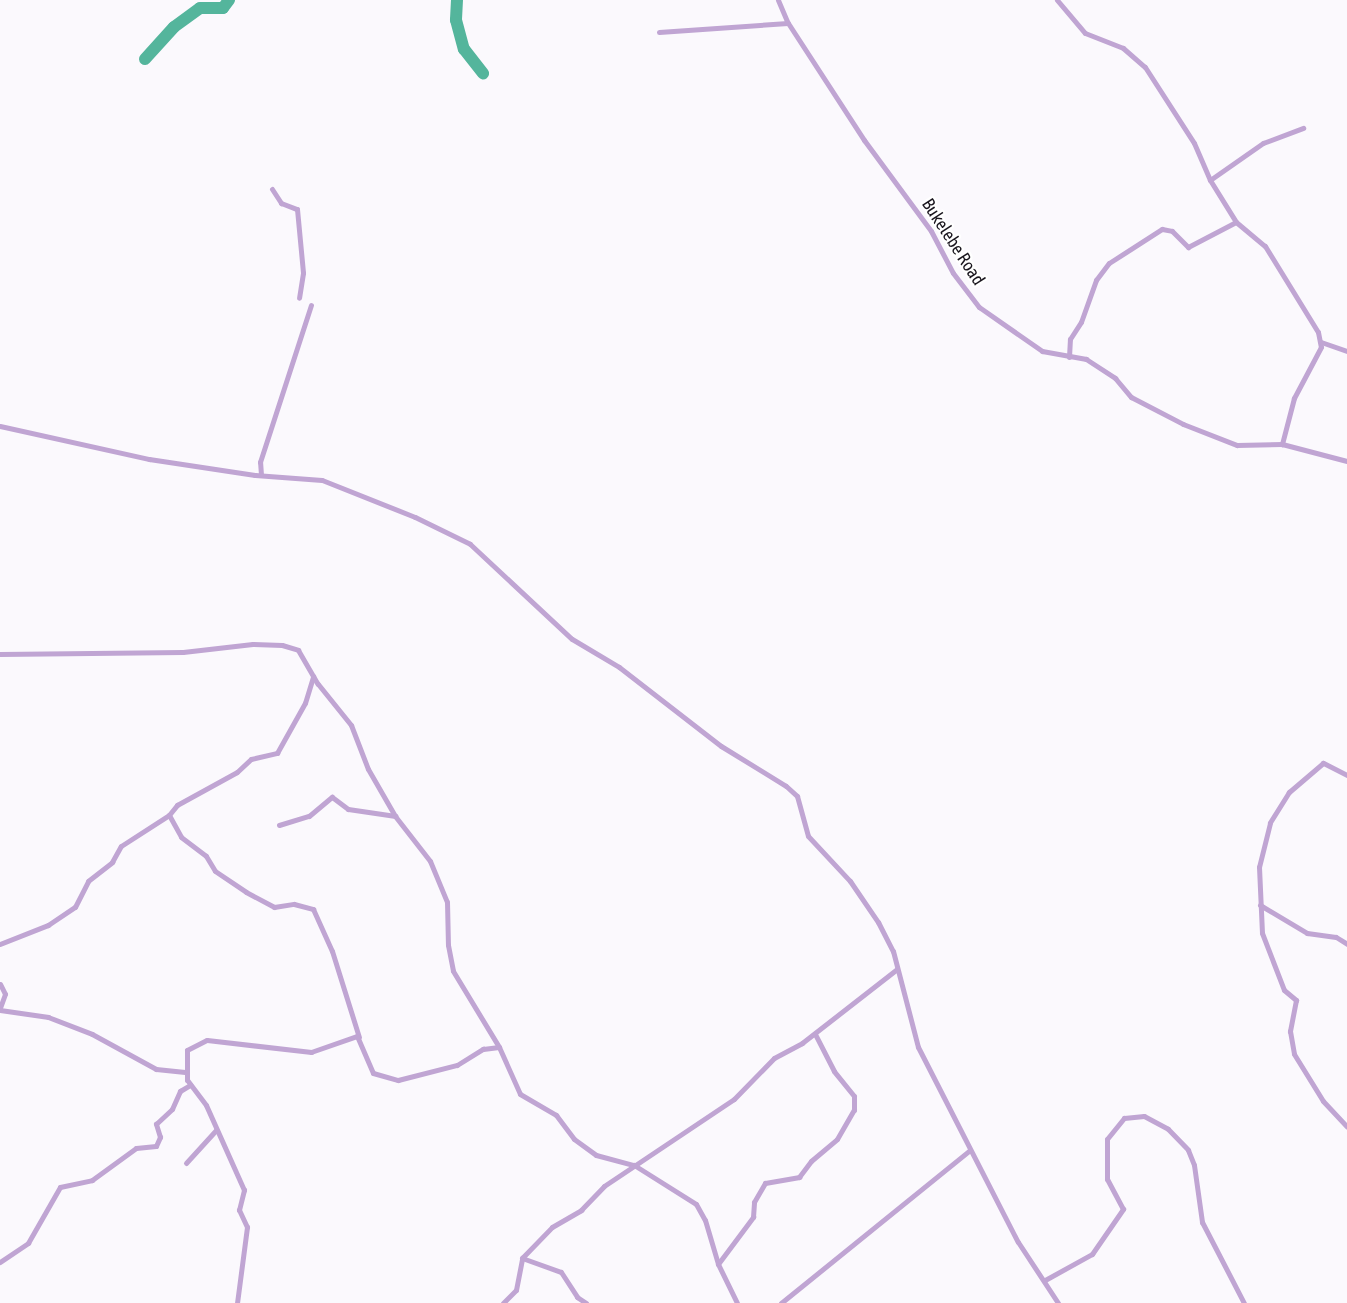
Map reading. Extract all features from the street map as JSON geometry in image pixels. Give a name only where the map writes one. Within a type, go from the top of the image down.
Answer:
[{"type":"street","name":"Bukelebe Road","points":[[778,0],[788,23],[864,140],[931,231],[969,296],[1042,351],[1086,359],[1115,378],[1131,397],[1183,424],[1238,445],[1282,444],[1347,461]]},
{"type":"street","points":[[1057,0],[1086,33],[1123,48],[1145,67],[1194,143],[1210,180],[1236,222],[1265,246],[1321,342],[1347,351]]},
{"type":"street","points":[[659,32],[788,23]]},
{"type":"street","points":[[1210,180],[1263,143],[1303,128]]},
{"type":"street","points":[[272,189],[281,203],[297,209],[298,251],[303,266],[299,298]]},
{"type":"street","points":[[1069,357],[1070,339],[1082,322],[1096,280],[1109,263],[1162,229],[1169,230],[1182,245],[1191,246],[1236,222]]},
{"type":"street","points":[[261,475],[260,462],[311,305]]},
{"type":"street","points":[[1282,444],[1294,398],[1321,342]]},
{"type":"street","points":[[0,426],[97,444],[149,459],[261,475],[305,477],[347,488],[470,544],[572,639],[619,667],[721,746],[786,786],[797,796],[808,836],[850,881],[874,914],[897,969],[918,1047],[1018,1242],[1058,1303]]},
{"type":"street","points":[[0,654],[157,653],[282,645],[298,650],[313,676],[356,735],[368,769],[395,816],[430,861],[443,889],[453,971],[499,1047],[526,1100],[556,1115],[574,1139],[596,1155],[634,1165],[700,1210],[718,1264],[737,1303]]},
{"type":"street","points":[[0,944],[48,925],[75,907],[88,881],[112,862],[121,846],[169,816],[177,805],[237,772],[251,759],[282,749],[313,676]]},
{"type":"street","points":[[1347,775],[1323,763],[1289,792],[1277,808],[1259,867],[1264,938],[1284,990],[1296,1000],[1290,1030],[1294,1054],[1323,1101],[1345,1119],[1347,1126]]},
{"type":"street","points":[[279,825],[309,816],[332,797],[348,809],[395,816]]},
{"type":"street","points":[[169,816],[181,837],[206,856],[215,870],[246,892],[274,907],[294,904],[312,909],[332,951],[373,1073],[398,1080],[457,1065],[483,1049],[499,1047]]},
{"type":"street","points":[[1260,905],[1307,933],[1336,937],[1347,944]]},
{"type":"street","points":[[503,1303],[516,1290],[522,1258],[552,1227],[581,1210],[599,1191],[634,1165],[735,1099],[774,1058],[815,1034],[897,969]]},
{"type":"street","points":[[0,984],[5,994],[0,1009],[48,1017],[92,1034],[156,1069],[185,1072]]},
{"type":"street","points":[[718,1264],[753,1217],[754,1202],[765,1183],[799,1177],[811,1161],[837,1139],[854,1110],[854,1096],[834,1071],[815,1034]]},
{"type":"street","points":[[237,1303],[247,1227],[240,1210],[244,1190],[203,1099],[190,1085],[185,1072],[187,1050],[200,1041],[311,1052],[350,1037],[360,1037]]},
{"type":"street","points":[[0,1262],[28,1243],[60,1187],[92,1180],[136,1148],[156,1146],[160,1137],[156,1124],[172,1109],[180,1091],[190,1085]]},
{"type":"street","points":[[1045,1281],[1092,1254],[1123,1209],[1107,1179],[1107,1139],[1124,1118],[1144,1116],[1168,1129],[1188,1150],[1194,1165],[1202,1221],[1244,1303]]},
{"type":"street","points":[[186,1162],[216,1131]]},
{"type":"street","points":[[781,1303],[970,1150]]},
{"type":"street","points":[[522,1258],[561,1272],[577,1297],[586,1303]]},
{"type":"waterway","points":[[145,59],[174,27],[200,8],[223,8],[229,0]]},
{"type":"waterway","points":[[457,0],[456,20],[464,49],[483,73]]}]
